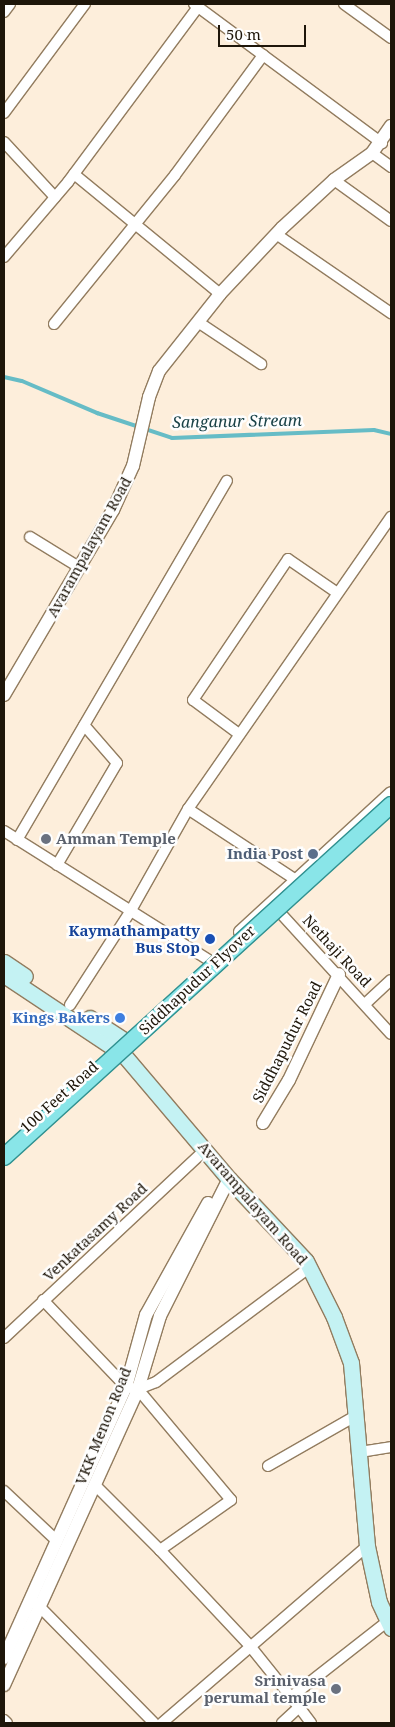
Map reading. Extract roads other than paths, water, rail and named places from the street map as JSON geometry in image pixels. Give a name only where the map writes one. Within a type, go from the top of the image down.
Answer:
[{"type":"main road","name":"Siddhapudur Flyover","points":[[4,1157],[391,805]]},
{"type":"main road","points":[[4,962],[70,1005],[120,1047],[4,1163]]},
{"type":"main road","name":"Avarampalayam Road","points":[[4,974],[120,1047],[227,1176],[309,1268],[334,1317],[351,1364],[357,1415],[367,1546],[379,1602],[390,1625]]},
{"type":"main road","name":"100 Feet Road","points":[[4,1147],[120,1047]]},
{"type":"street","points":[[4,12],[10,4]]},
{"type":"street","points":[[4,113],[85,4]]},
{"type":"street","points":[[344,4],[391,38]]},
{"type":"street","points":[[4,258],[74,174],[196,5],[382,143]]},
{"type":"street","points":[[54,324],[136,225],[263,55]]},
{"type":"street","name":"Avarampalayam Road","points":[[5,689],[113,510],[133,466],[149,397],[159,371],[220,294],[276,234],[334,180],[372,153],[382,143],[391,126]]},
{"type":"street","points":[[4,142],[55,197]]},
{"type":"street","points":[[372,153],[391,167]]},
{"type":"street","points":[[74,174],[220,294]]},
{"type":"street","points":[[334,180],[391,221]]},
{"type":"street","points":[[276,234],[391,313]]},
{"type":"street","points":[[198,322],[261,364]]},
{"type":"street","points":[[17,840],[227,481]]},
{"type":"street","points":[[70,1005],[130,912],[188,810],[336,592],[391,517]]},
{"type":"street","points":[[30,537],[79,567]]},
{"type":"street","points":[[239,734],[193,700],[288,559],[336,592]]},
{"type":"street","points":[[57,865],[117,763],[84,725]]},
{"type":"street","points":[[120,1047],[275,907],[296,880],[391,794]]},
{"type":"street","points":[[188,810],[296,880]]},
{"type":"street","points":[[120,1047],[209,960],[391,816]]},
{"type":"street","points":[[4,831],[209,960]]},
{"type":"street","name":"Nethaji Road","points":[[275,907],[339,974],[391,1034]]},
{"type":"street","name":"Siddhapudur Road","points":[[263,1123],[289,1080],[339,974]]},
{"type":"street","points":[[365,1004],[391,980]]},
{"type":"street","name":"Venkatasamy Road","points":[[4,1338],[206,1149]]},
{"type":"street","name":"VKK Menon Road","points":[[4,1658],[36,1603],[96,1486],[160,1316],[227,1176]]},
{"type":"street","points":[[132,1388],[156,1382],[309,1268]]},
{"type":"street","points":[[43,1300],[132,1388],[231,1500],[160,1550]]},
{"type":"street","name":"VKK Menon Road","points":[[4,1685],[36,1603],[57,1541],[132,1388]]},
{"type":"street","points":[[268,1466],[357,1415]]},
{"type":"street","points":[[360,1452],[391,1447]]},
{"type":"street","points":[[96,1486],[160,1550],[250,1646],[311,1723]]},
{"type":"street","points":[[4,1491],[57,1541]]},
{"type":"street","points":[[162,1723],[367,1546]]},
{"type":"street","points":[[36,1603],[154,1723]]},
{"type":"street","points":[[291,1697],[390,1625]]},
{"type":"street","points":[[282,1723],[299,1707]]},
{"type":"street","points":[[4,1720],[7,1723]]},
{"type":"waterway","name":"Sanganur Stream","points":[[4,377],[22,381],[97,413],[172,438],[374,430],[391,434]]},
{"type":"place","name":"Amman Temple","points":[[46,839]]},
{"type":"place","name":"India Post","points":[[313,854]]},
{"type":"place","name":"Kaymathampatty Bus Stop","points":[[210,939]]},
{"type":"place","name":"Kings Bakers","points":[[120,1018]]},
{"type":"place","name":"Srinivasa perumal temple","points":[[336,1689]]}]
